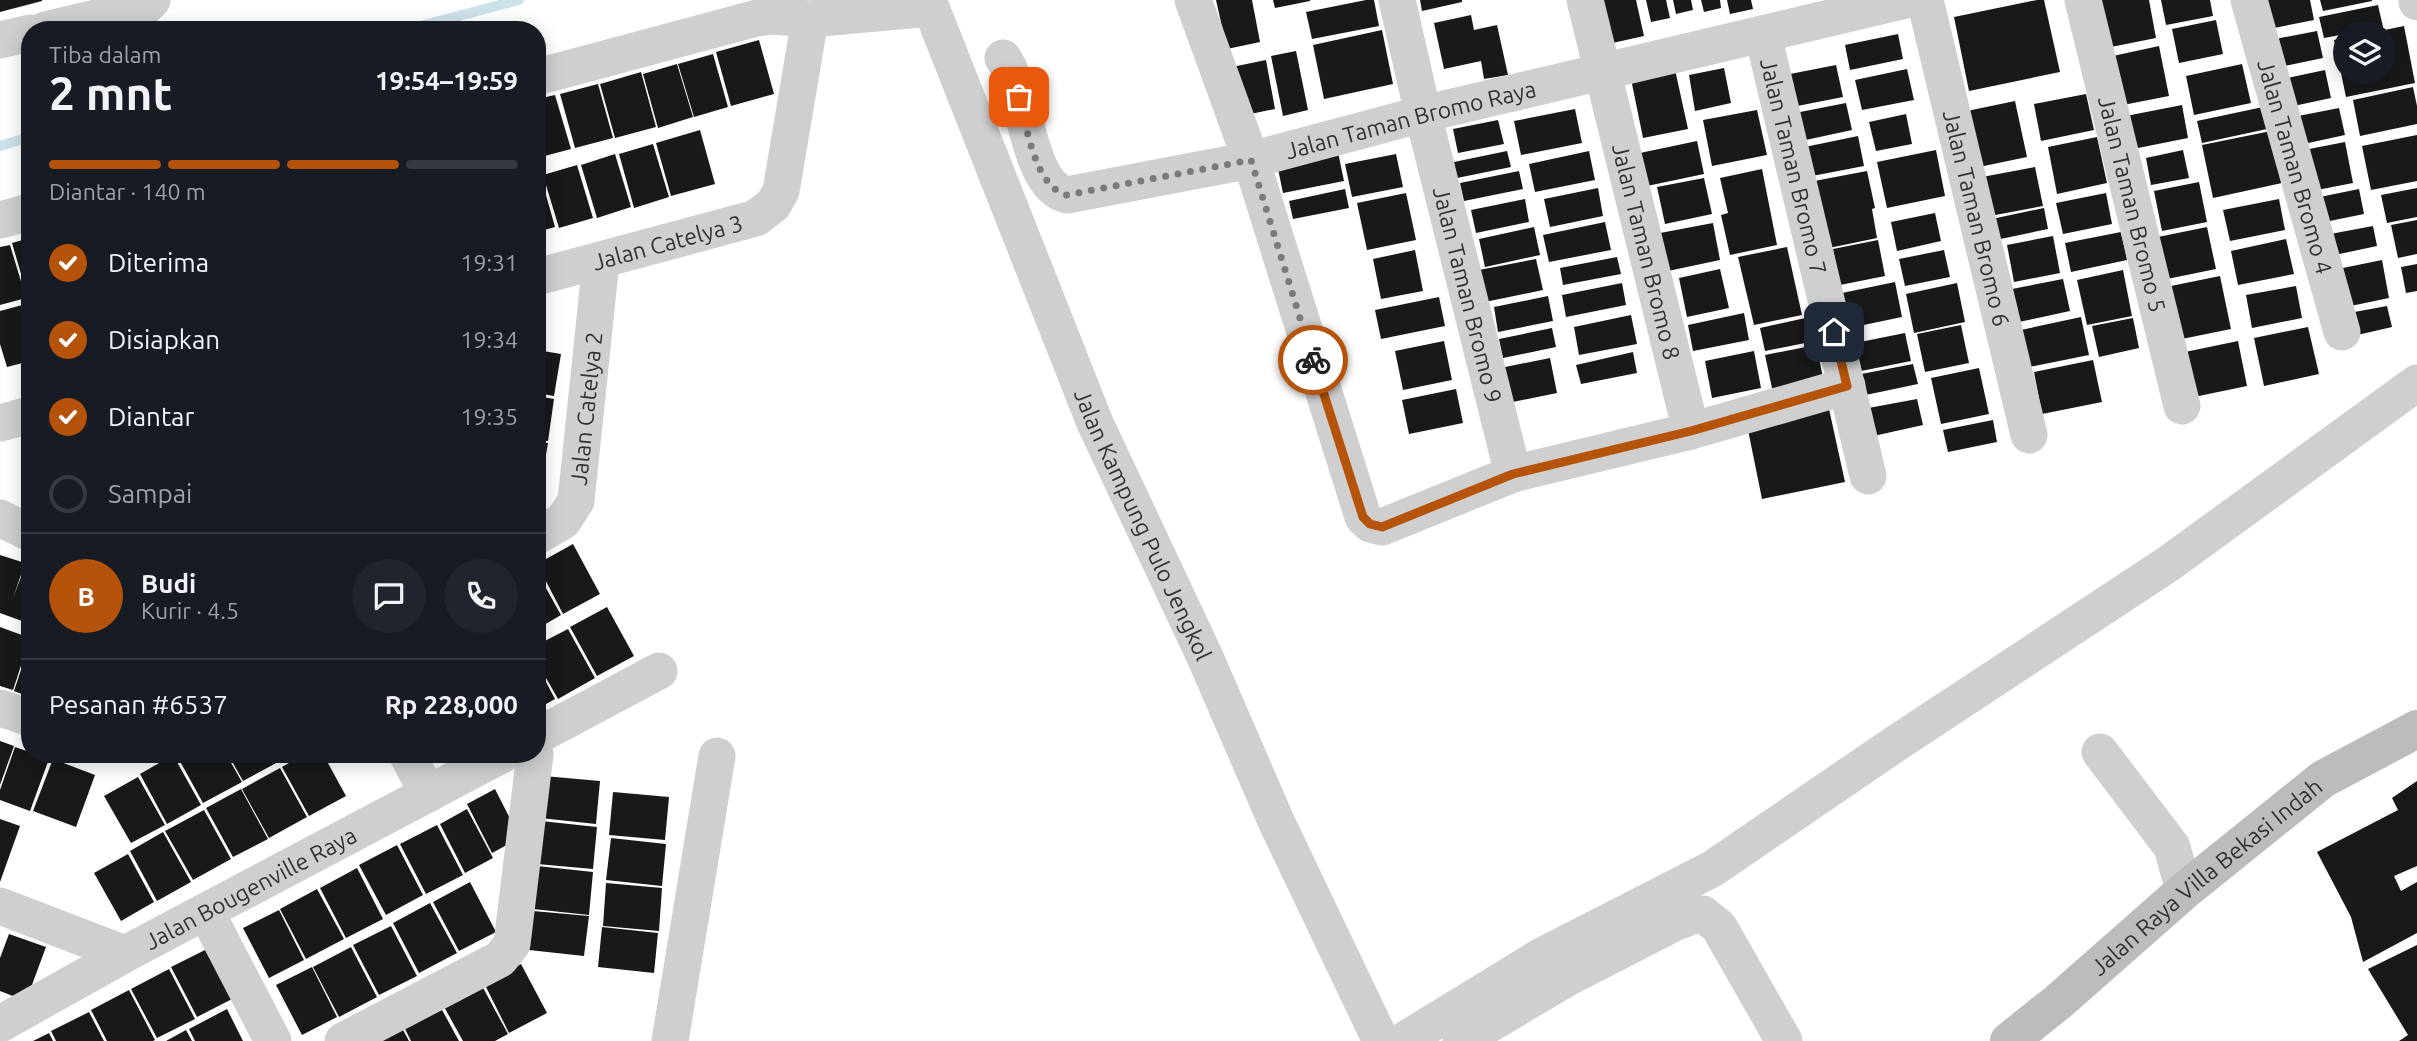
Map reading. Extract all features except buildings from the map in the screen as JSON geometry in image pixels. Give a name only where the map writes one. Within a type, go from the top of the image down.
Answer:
[{"type":"main road","name":"Jalan Raya Villa Bekasi Indah","points":[[2009,1041],[2058,1002],[2184,891],[2323,779],[2417,729]]},
{"type":"street","points":[[1193,0],[1251,160],[1363,517],[1377,527],[1513,474],[1691,431],[1847,386]]},
{"type":"street","name":"Jalan Taman Bromo 9","points":[[1397,0],[1513,474]]},
{"type":"street","name":"Jalan Taman Bromo 8","points":[[1585,0],[1691,431]]},
{"type":"street","name":"Jalan Taman Bromo Raya","points":[[1003,58],[1013,75],[1037,162],[1048,184],[1067,195],[1251,160],[1423,114],[1906,0]]},
{"type":"street","name":"Jalan Taman Bromo 6","points":[[1925,0],[2029,435]]},
{"type":"street","name":"Jalan Taman Bromo 5","points":[[2083,0],[2182,406]]},
{"type":"street","name":"Jalan Taman Bromo 4","points":[[2249,0],[2343,332]]},
{"type":"street","points":[[79,21],[150,2]]},
{"type":"street","points":[[546,75],[757,18],[772,16],[810,19],[930,4]]},
{"type":"street","name":"Jalan Kampung Pulo Jengkol","points":[[930,4],[1095,423],[1205,657],[1287,845],[1381,1041]]},
{"type":"street","name":"Jalan Catelya 3","points":[[546,275],[755,218],[773,205],[781,191],[810,19]]},
{"type":"street","name":"Jalan Taman Bromo 7","points":[[1763,34],[1868,476]]},
{"type":"street","points":[[0,40],[21,35]]},
{"type":"street","points":[[0,220],[21,214]]},
{"type":"street","name":"Jalan Catelya 2","points":[[546,531],[563,521],[576,501],[601,261]]},
{"type":"street","points":[[1403,1041],[1540,957],[1712,869],[1895,744],[2168,564],[2417,383]]},
{"type":"street","points":[[0,424],[21,418]]},
{"type":"street","points":[[0,518],[21,528]]},
{"type":"street","points":[[546,732],[659,671]]},
{"type":"street","points":[[0,708],[21,715]]},
{"type":"street","points":[[2100,752],[2172,847],[2184,891]]},
{"type":"street","points":[[670,1041],[717,756]]},
{"type":"street","points":[[412,763],[428,794]]},
{"type":"street","name":"Jalan Bougenville Raya","points":[[0,1024],[125,954],[486,763]]},
{"type":"street","points":[[343,1041],[499,958],[512,944],[534,763]]},
{"type":"street","points":[[1712,869],[1718,886],[1719,927]]},
{"type":"street","points":[[0,906],[125,954]]},
{"type":"street","points":[[206,912],[273,1041]]},
{"type":"street","points":[[1461,1041],[1567,978],[1697,914],[1703,914],[1719,927],[1784,1041]]},
{"type":"waterway","points":[[439,21],[519,0]]},
{"type":"waterway","points":[[0,146],[21,140]]},
{"type":"way so far","points":[[1019,97],[1037,162],[1048,184],[1067,195],[1251,160],[1313,360]]},
{"type":"route","points":[[1313,360],[1363,517],[1366,522],[1382,527],[1513,474],[1691,431],[1847,386],[1834,332]]}]
